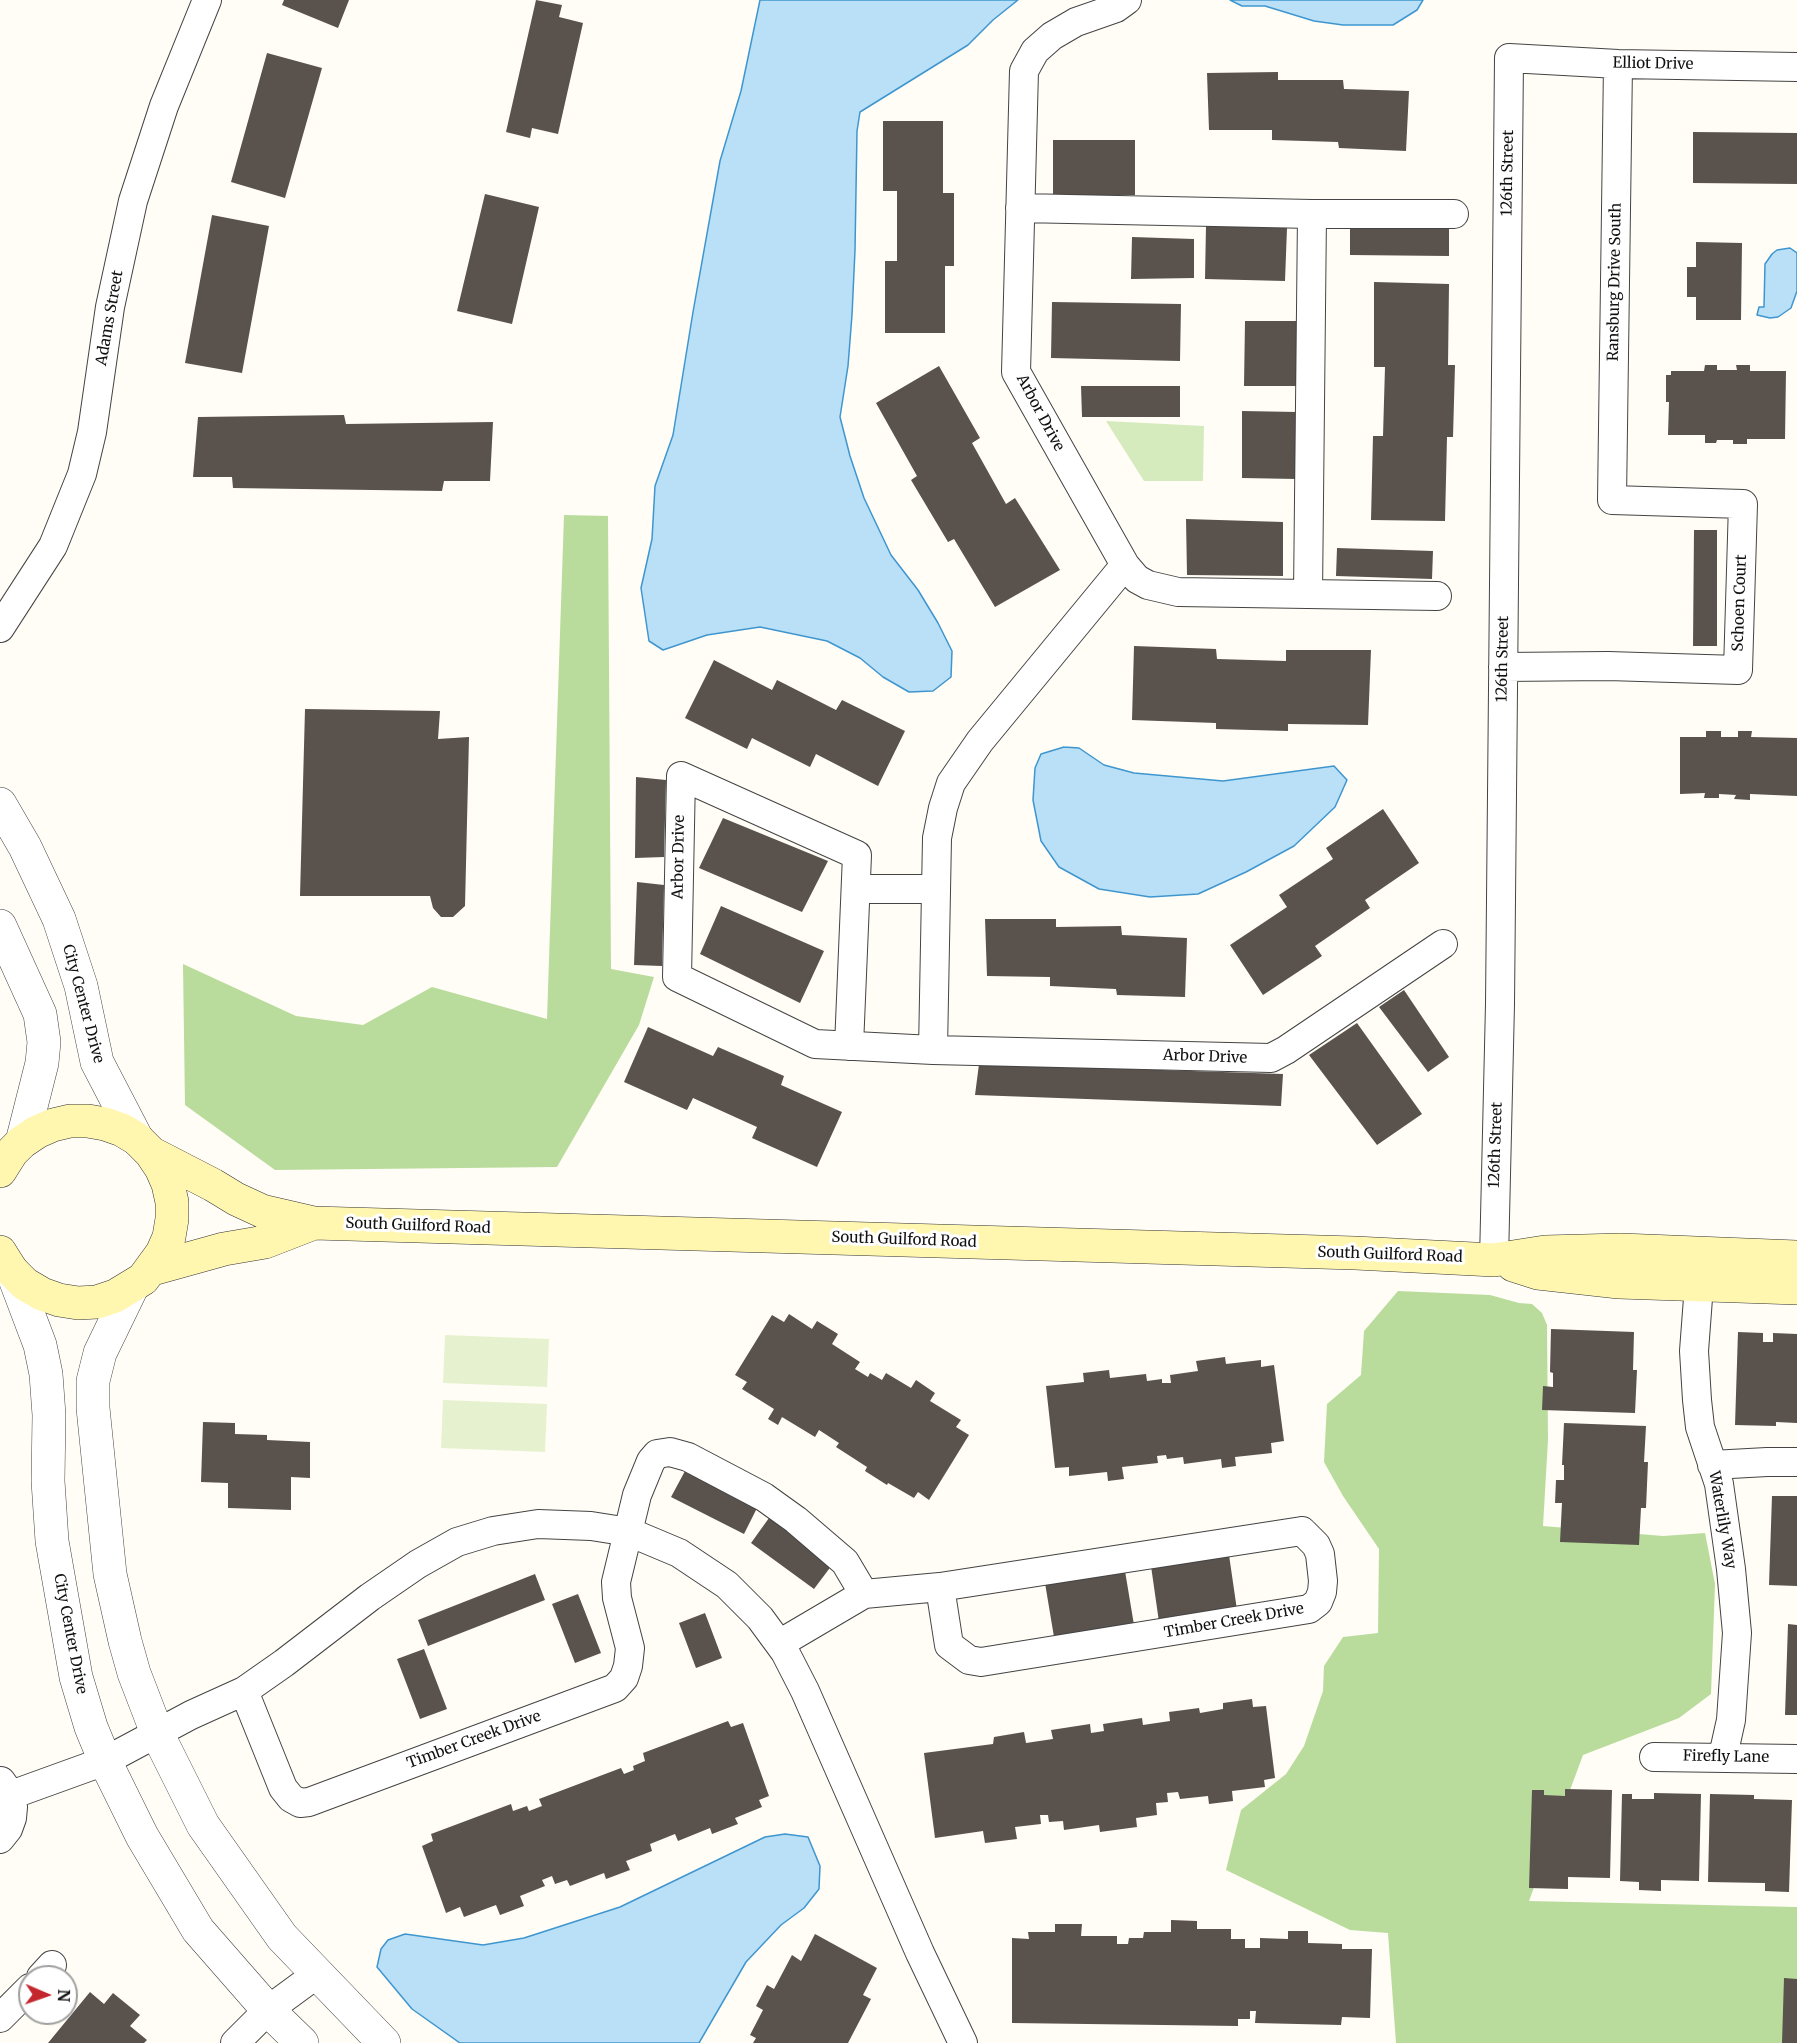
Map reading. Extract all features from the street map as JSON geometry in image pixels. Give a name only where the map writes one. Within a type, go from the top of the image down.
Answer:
[{"type":"main road","name":"South Guilford Road","points":[[7,1160],[37,1132],[53,1125],[70,1121],[105,1124],[122,1130],[144,1146],[236,1199],[262,1211],[314,1223],[1331,1252],[1494,1260],[1545,1252],[1621,1250],[1797,1257]]},
{"type":"main road","points":[[142,1278],[162,1254],[172,1219],[172,1202],[168,1184],[161,1168],[144,1146]]},
{"type":"main road","name":"South Guilford Road","points":[[4,1261],[25,1284],[42,1294],[69,1302],[97,1302],[115,1296],[142,1278],[224,1249],[265,1242],[314,1223]]},
{"type":"main road","name":"South Guilford Road","points":[[1494,1260],[1538,1273],[1619,1282],[1797,1288]]},
{"type":"street","name":"Adams Street","points":[[0,628],[53,546],[82,474],[92,432],[110,307],[133,201],[164,106],[207,0]]},
{"type":"street","name":"Arbor Drive","points":[[1126,0],[1116,8],[1076,22],[1052,36],[1035,51],[1024,71],[1016,372],[1125,565],[1137,579],[1148,585],[1178,592],[1437,596]]},
{"type":"street","name":"Elliot Drive","points":[[1509,58],[1618,64],[1797,67]]},
{"type":"street","name":"126th Street","points":[[1494,1260],[1500,1004],[1509,58]]},
{"type":"street","name":"Ransburg Drive South","points":[[1612,500],[1618,64]]},
{"type":"street","points":[[1020,208],[1312,214],[1454,214]]},
{"type":"street","points":[[1308,594],[1312,214]]},
{"type":"street","name":"Schoen Court","points":[[1503,667],[1608,666],[1738,670],[1743,504],[1612,500]]},
{"type":"street","points":[[933,1050],[938,838],[951,783],[980,741],[1125,565]]},
{"type":"street","name":"Arbor Drive","points":[[849,1046],[857,855],[681,776],[677,977],[815,1044],[849,1046],[933,1050],[1271,1058],[1443,944]]},
{"type":"street","name":"City Center Drive","points":[[0,804],[26,847],[59,919],[81,986],[97,1062],[144,1146]]},
{"type":"street","points":[[857,889],[936,889]]},
{"type":"street","points":[[0,926],[40,1014],[44,1042],[42,1064],[7,1160]]},
{"type":"street","name":"City Center Drive","points":[[4,1261],[40,1345],[46,1374],[48,1481],[52,1540],[76,1677],[91,1727],[142,1836],[198,1929],[268,2010],[302,2043]]},
{"type":"street","points":[[142,1278],[100,1353],[93,1381],[93,1408],[111,1574],[124,1641],[134,1673],[158,1733],[203,1825],[282,1937],[384,2043]]},
{"type":"street","name":"Waterlily Way","points":[[1699,1285],[1694,1351],[1697,1400],[1700,1427],[1719,1484],[1737,1633],[1731,1720],[1723,1756]]},
{"type":"street","name":"Timber Creek Drive","points":[[244,1691],[283,1788],[291,1798],[300,1803],[309,1802],[615,1688],[624,1678],[630,1648],[617,1598],[616,1582],[637,1495],[651,1461],[657,1454],[670,1452],[688,1457],[765,1497],[845,1562],[864,1594]]},
{"type":"street","points":[[1713,1465],[1797,1462]]},
{"type":"street","points":[[0,1839],[8,1829],[12,1818],[5,1787],[105,1761],[191,1715],[244,1691],[370,1597],[418,1564],[457,1542],[493,1531],[538,1524],[591,1526],[629,1532],[679,1553],[727,1585],[760,1618],[779,1644],[805,1691],[952,2038]]},
{"type":"street","name":"Timber Creek Drive","points":[[779,1644],[864,1594],[940,1587],[1302,1531],[1316,1545],[1320,1554],[1323,1581],[1318,1602],[1309,1609],[981,1662],[969,1660],[949,1644],[940,1587]]},
{"type":"street","name":"Firefly Lane","points":[[1654,1757],[1723,1756],[1797,1759]]},
{"type":"street","points":[[235,2043],[268,2010],[317,1974]]},
{"type":"street","points":[[0,2018],[18,2000]]},
{"type":"green space","points":[[1106,421],[1204,426],[1203,481],[1144,481]]},
{"type":"green space","points":[[564,515],[608,516],[611,969],[654,977],[639,1025],[557,1167],[275,1170],[185,1105],[183,964],[296,1016],[363,1025],[432,987],[547,1019]]},
{"type":"green space","points":[[1398,1291],[1490,1295],[1532,1304],[1542,1313],[1547,1325],[1548,1440],[1543,1526],[1663,1536],[1705,1533],[1715,1584],[1711,1694],[1679,1718],[1583,1755],[1529,1901],[1797,1907],[1797,2043],[1396,2043],[1388,1933],[1350,1930],[1226,1870],[1241,1810],[1286,1774],[1304,1746],[1323,1691],[1324,1666],[1343,1637],[1378,1633],[1379,1549],[1343,1496],[1324,1462],[1327,1404],[1361,1375],[1364,1331]]},
{"type":"green space","points":[[445,1335],[549,1339],[547,1387],[443,1383]]},
{"type":"green space","points":[[443,1400],[547,1404],[545,1452],[441,1448]]},
{"type":"water","points":[[760,0],[1018,0],[993,20],[968,45],[860,112],[857,131],[852,315],[848,366],[840,417],[864,498],[891,555],[918,590],[952,651],[951,677],[933,691],[909,692],[883,677],[860,658],[827,641],[760,627],[707,635],[663,650],[649,641],[641,588],[652,539],[655,486],[673,435],[720,161],[741,91]]},
{"type":"water","points":[[1230,0],[1423,0],[1417,10],[1393,25],[1343,25],[1314,21],[1265,6],[1242,6]]},
{"type":"water","points":[[1790,248],[1797,253],[1797,291],[1791,308],[1778,317],[1757,315],[1759,307],[1764,307],[1765,264],[1777,250]]},
{"type":"water","points":[[1064,747],[1079,748],[1104,765],[1134,773],[1223,781],[1334,766],[1347,780],[1335,807],[1294,846],[1198,894],[1150,897],[1099,889],[1059,867],[1041,841],[1033,800],[1035,768],[1041,754]]},
{"type":"water","points":[[785,1834],[808,1837],[820,1866],[819,1889],[804,1908],[781,1925],[746,1962],[699,2043],[460,2043],[412,2009],[377,1967],[381,1949],[388,1940],[405,1934],[483,1945],[524,1938],[620,1907],[765,1837]]},
{"type":"building","points":[[284,0],[349,0],[338,28],[282,5]]},
{"type":"building","points":[[536,0],[562,5],[559,17],[583,23],[558,134],[532,128],[530,138],[506,132]]},
{"type":"building","points":[[267,53],[322,68],[285,198],[231,182]]},
{"type":"building","points":[[1278,72],[1278,80],[1343,80],[1344,89],[1409,91],[1406,151],[1339,148],[1338,142],[1272,140],[1272,130],[1209,130],[1207,73]]},
{"type":"building","points":[[883,121],[943,121],[943,193],[954,193],[954,266],[945,266],[945,333],[885,333],[885,261],[897,261],[897,191],[883,191]]},
{"type":"building","points":[[1693,132],[1797,133],[1797,184],[1693,183]]},
{"type":"building","points":[[1053,140],[1135,140],[1135,195],[1053,195]]},
{"type":"building","points":[[485,194],[539,207],[512,324],[457,311]]},
{"type":"building","points":[[212,215],[269,226],[242,373],[185,363]]},
{"type":"building","points":[[1206,226],[1287,228],[1285,281],[1205,279]]},
{"type":"building","points":[[1350,226],[1449,226],[1449,256],[1350,255]]},
{"type":"building","points":[[1132,237],[1194,239],[1194,278],[1131,279]]},
{"type":"building","points":[[1696,242],[1742,243],[1741,320],[1696,320],[1696,297],[1687,297],[1687,267],[1696,267]]},
{"type":"building","points":[[1374,282],[1449,284],[1448,365],[1455,365],[1453,437],[1447,437],[1445,521],[1371,520],[1373,436],[1383,436],[1385,367],[1374,367]]},
{"type":"building","points":[[1052,302],[1181,304],[1180,361],[1051,358]]},
{"type":"building","points":[[1245,321],[1298,321],[1298,386],[1244,386]]},
{"type":"building","points":[[1705,365],[1717,365],[1717,370],[1737,370],[1736,365],[1750,365],[1750,371],[1786,371],[1785,439],[1747,439],[1747,444],[1733,444],[1733,440],[1705,443],[1705,435],[1668,435],[1669,402],[1666,402],[1666,375],[1671,375],[1671,371],[1704,371]]},
{"type":"building","points":[[939,366],[980,438],[972,443],[1006,504],[1015,498],[1060,570],[995,607],[954,539],[948,542],[911,480],[917,476],[876,403]]},
{"type":"building","points":[[1081,386],[1180,386],[1180,417],[1082,417]]},
{"type":"building","points":[[1242,411],[1297,412],[1297,479],[1242,478]]},
{"type":"building","points":[[344,415],[346,424],[493,422],[490,481],[444,481],[442,491],[233,488],[232,477],[193,477],[198,417]]},
{"type":"building","points":[[1186,519],[1283,522],[1283,576],[1187,575]]},
{"type":"building","points":[[1694,530],[1717,530],[1717,646],[1693,646]]},
{"type":"building","points":[[1337,548],[1433,551],[1432,579],[1336,576]]},
{"type":"building","points":[[1134,646],[1216,649],[1217,659],[1286,661],[1286,650],[1371,650],[1368,725],[1288,724],[1288,731],[1216,729],[1216,723],[1132,720]]},
{"type":"building","points":[[714,660],[772,690],[777,680],[836,710],[842,700],[905,731],[878,786],[816,754],[810,767],[752,738],[747,749],[685,718]]},
{"type":"building","points":[[305,709],[440,711],[438,739],[469,737],[465,906],[453,917],[441,917],[433,908],[430,896],[300,896]]},
{"type":"building","points":[[1706,731],[1721,731],[1721,737],[1738,737],[1738,731],[1752,731],[1751,737],[1797,738],[1797,796],[1750,794],[1750,800],[1734,799],[1736,795],[1719,794],[1719,798],[1704,798],[1705,793],[1680,794],[1680,737],[1706,737]]},
{"type":"building","points":[[636,777],[666,780],[664,857],[635,858]]},
{"type":"building","points":[[1383,809],[1419,863],[1365,900],[1370,908],[1315,946],[1322,956],[1263,995],[1230,945],[1287,907],[1279,895],[1333,859],[1326,848]]},
{"type":"building","points":[[723,818],[828,861],[802,912],[699,868]]},
{"type":"building","points":[[637,882],[664,885],[662,966],[634,965]]},
{"type":"building","points":[[721,906],[824,951],[800,1003],[700,954]]},
{"type":"building","points":[[985,919],[1056,919],[1056,927],[1121,926],[1122,935],[1187,938],[1185,997],[1117,995],[1116,989],[1050,986],[1050,977],[987,976]]},
{"type":"building","points":[[1404,990],[1449,1057],[1428,1072],[1379,1007]]},
{"type":"building","points":[[1357,1023],[1422,1114],[1377,1145],[1309,1055]]},
{"type":"building","points":[[648,1027],[713,1056],[718,1047],[784,1076],[781,1085],[842,1112],[817,1167],[752,1138],[757,1127],[693,1098],[687,1110],[624,1082]]},
{"type":"building","points":[[979,1064],[1283,1074],[1281,1106],[975,1095]]},
{"type":"building","points":[[789,1314],[812,1329],[817,1321],[838,1334],[832,1344],[860,1362],[855,1369],[868,1377],[870,1373],[882,1380],[886,1373],[911,1388],[916,1380],[935,1393],[930,1401],[961,1420],[956,1427],[969,1435],[929,1500],[918,1492],[914,1498],[865,1471],[867,1467],[836,1447],[839,1443],[819,1430],[815,1437],[782,1417],[778,1425],[768,1419],[774,1409],[742,1389],[747,1382],[735,1375],[772,1315],[784,1322]]},
{"type":"building","points":[[1551,1329],[1634,1332],[1633,1370],[1637,1370],[1635,1413],[1542,1410],[1543,1386],[1553,1387],[1553,1373],[1550,1372]]},
{"type":"building","points":[[1738,1332],[1763,1333],[1763,1342],[1773,1342],[1773,1333],[1797,1334],[1797,1423],[1776,1422],[1776,1426],[1735,1425]]},
{"type":"building","points":[[1225,1357],[1226,1364],[1261,1360],[1261,1367],[1274,1365],[1284,1441],[1271,1443],[1272,1453],[1235,1457],[1236,1466],[1222,1468],[1221,1459],[1184,1464],[1183,1457],[1167,1459],[1166,1455],[1157,1456],[1158,1463],[1122,1467],[1124,1479],[1108,1481],[1107,1472],[1069,1476],[1069,1467],[1055,1468],[1046,1386],[1084,1382],[1083,1373],[1109,1370],[1110,1378],[1146,1374],[1147,1381],[1162,1379],[1162,1383],[1171,1383],[1170,1375],[1198,1371],[1196,1361]]},
{"type":"building","points":[[203,1422],[235,1423],[235,1434],[267,1435],[267,1440],[310,1442],[310,1478],[291,1477],[291,1510],[228,1508],[228,1483],[201,1482]]},
{"type":"building","points":[[1564,1423],[1646,1426],[1644,1462],[1648,1462],[1646,1508],[1641,1508],[1639,1545],[1560,1542],[1562,1503],[1555,1503],[1556,1480],[1564,1480],[1564,1465],[1562,1465]]},
{"type":"building","points":[[685,1471],[757,1508],[744,1534],[671,1497]]},
{"type":"building","points":[[1772,1496],[1797,1496],[1797,1586],[1769,1585]]},
{"type":"building","points":[[769,1518],[832,1565],[814,1589],[751,1543]]},
{"type":"building","points":[[1229,1555],[1237,1610],[1159,1622],[1151,1566]]},
{"type":"building","points":[[1125,1571],[1134,1625],[1054,1637],[1045,1583]]},
{"type":"building","points":[[535,1574],[545,1600],[428,1646],[418,1620]]},
{"type":"building","points":[[578,1594],[601,1653],[575,1663],[552,1604]]},
{"type":"building","points":[[705,1613],[722,1658],[696,1668],[679,1623]]},
{"type":"building","points":[[1788,1624],[1797,1625],[1797,1715],[1785,1715]]},
{"type":"building","points":[[424,1649],[447,1709],[420,1719],[397,1659]]},
{"type":"building","points":[[1252,1699],[1253,1707],[1266,1706],[1275,1778],[1264,1780],[1265,1787],[1232,1791],[1233,1801],[1209,1804],[1208,1796],[1180,1799],[1178,1792],[1167,1793],[1168,1802],[1156,1803],[1157,1815],[1136,1818],[1137,1827],[1100,1832],[1099,1825],[1064,1830],[1063,1821],[1049,1822],[1048,1815],[1040,1815],[1041,1824],[1015,1827],[1017,1839],[985,1843],[983,1831],[935,1838],[924,1753],[993,1744],[994,1737],[1024,1732],[1026,1743],[1053,1739],[1051,1730],[1090,1724],[1091,1733],[1104,1731],[1103,1724],[1142,1718],[1143,1725],[1170,1721],[1169,1712],[1199,1708],[1200,1713],[1223,1709],[1223,1703]]},
{"type":"building","points":[[728,1721],[731,1727],[743,1723],[769,1796],[759,1800],[762,1807],[735,1818],[738,1824],[712,1834],[710,1828],[678,1841],[675,1834],[650,1844],[652,1851],[626,1861],[630,1870],[606,1879],[604,1873],[570,1886],[567,1880],[555,1884],[552,1876],[542,1880],[545,1886],[520,1896],[524,1906],[500,1915],[496,1905],[464,1917],[460,1907],[446,1913],[422,1846],[433,1841],[431,1834],[511,1804],[513,1811],[527,1806],[529,1811],[542,1806],[539,1799],[621,1768],[624,1774],[634,1770],[633,1766],[645,1761],[643,1753]]},
{"type":"building","points":[[1565,1789],[1612,1790],[1610,1878],[1568,1877],[1568,1889],[1529,1888],[1532,1790],[1544,1790],[1544,1795],[1565,1796]]},
{"type":"building","points":[[1654,1793],[1701,1794],[1699,1881],[1661,1880],[1661,1891],[1639,1890],[1639,1882],[1620,1881],[1622,1794],[1632,1794],[1632,1799],[1654,1799]]},
{"type":"building","points":[[1710,1794],[1754,1795],[1754,1799],[1792,1800],[1789,1892],[1765,1891],[1765,1883],[1708,1882]]},
{"type":"building","points":[[1171,1920],[1197,1921],[1197,1929],[1231,1929],[1231,1939],[1245,1939],[1245,1948],[1260,1948],[1260,1938],[1288,1939],[1288,1931],[1308,1931],[1308,1943],[1342,1944],[1342,1949],[1372,1949],[1370,2018],[1342,2017],[1341,2025],[1255,2023],[1256,2011],[1250,2011],[1250,2019],[1238,2019],[1238,2026],[1012,2023],[1012,1938],[1029,1939],[1028,1932],[1055,1932],[1055,1924],[1082,1924],[1081,1936],[1117,1936],[1117,1944],[1128,1944],[1129,1938],[1143,1938],[1144,1932],[1171,1932]]},
{"type":"building","points":[[815,1934],[877,1968],[863,1995],[871,1999],[848,2043],[753,2043],[756,2038],[750,2035],[763,2010],[756,2006],[767,1985],[774,1989],[792,1955],[801,1961]]},
{"type":"building","points":[[1784,1978],[1797,1979],[1797,2043],[1782,2043]]},
{"type":"building","points":[[90,1992],[104,2004],[113,1993],[140,2015],[130,2026],[147,2040],[144,2043],[48,2043],[63,2025],[78,2025],[78,2007]]}]
